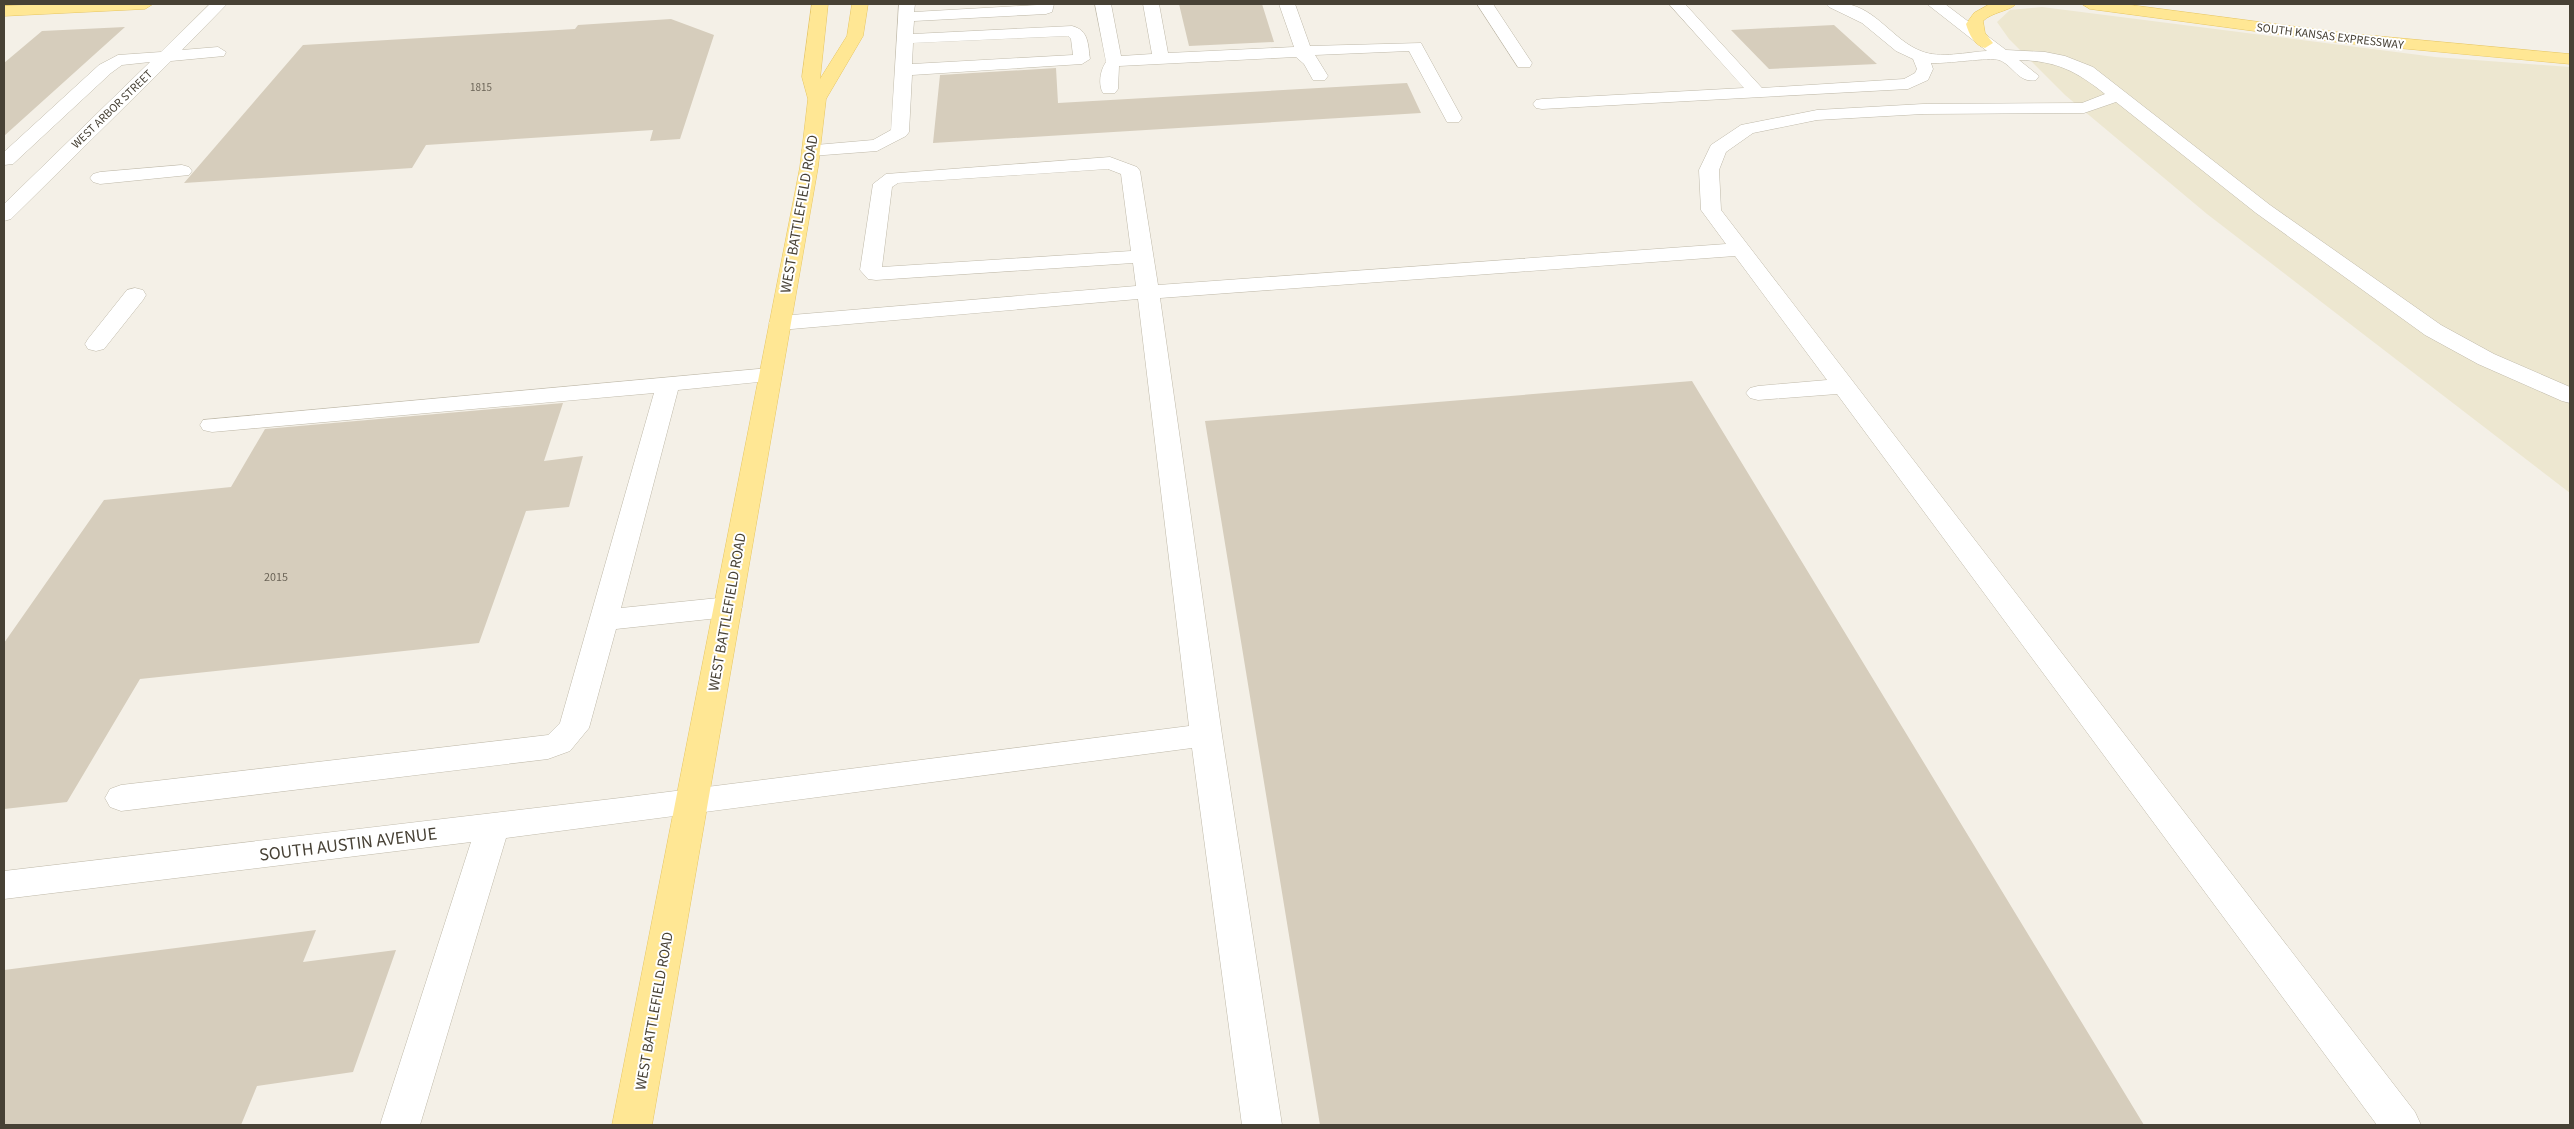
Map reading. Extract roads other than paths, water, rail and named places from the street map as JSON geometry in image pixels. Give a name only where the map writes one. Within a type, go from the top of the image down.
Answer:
[{"type":"main road","points":[[4,11],[145,4]]},
{"type":"main road","name":"WEST BATTLEFIELD ROAD","points":[[817,98],[855,36],[860,4]]},
{"type":"main road","points":[[855,36],[873,4]]},
{"type":"main road","points":[[1993,48],[1977,34],[1974,24],[1975,20],[1987,11],[2008,4]]},
{"type":"main road","name":"SOUTH KANSAS EXPRESSWAY","points":[[2090,4],[2336,37],[2570,60]]},
{"type":"main road","name":"SOUTH KANSAS EXPRESSWAY","points":[[2177,4],[2354,25],[2570,44]]},
{"type":"main road","name":"WEST BATTLEFIELD ROAD","points":[[632,1125],[811,150],[817,98],[811,77],[818,6]]},
{"type":"street","name":"WEST ARBOR STREET","points":[[4,215],[219,4]]},
{"type":"street","points":[[811,150],[877,145],[900,132],[906,10],[1046,9],[1046,4]]},
{"type":"street","points":[[1103,4],[1114,62],[1110,68],[1109,89]]},
{"type":"street","points":[[1151,4],[1161,59]]},
{"type":"street","points":[[1287,4],[1305,52],[1319,76]]},
{"type":"street","points":[[1485,4],[1524,64]]},
{"type":"street","points":[[1677,4],[1758,93]]},
{"type":"street","points":[[1834,4],[1870,22],[1906,50],[1920,56],[1950,58],[1993,48],[2054,57],[2074,64],[2087,71],[2263,208],[2433,330],[2486,359],[2570,396]]},
{"type":"street","points":[[1935,4],[2030,76]]},
{"type":"street","points":[[903,64],[1082,58],[1078,37],[1072,31],[904,39]]},
{"type":"street","points":[[1114,62],[1415,46],[1453,118]]},
{"type":"street","points":[[903,64],[1048,49]]},
{"type":"street","points":[[5,160],[105,69],[126,58],[218,52]]},
{"type":"street","points":[[1542,104],[1908,84],[1922,76],[1925,69],[1920,56]]},
{"type":"street","points":[[2118,95],[2084,108],[1932,109],[1826,114],[1747,129],[1718,149],[1709,170],[1711,210],[2401,1125]]},
{"type":"street","points":[[5,160],[63,157]]},
{"type":"street","points":[[1143,256],[876,274],[871,270],[883,184],[892,178],[1110,163],[1130,171],[1143,256],[1148,292],[1206,735],[1262,1125]]},
{"type":"street","points":[[100,178],[182,172]]},
{"type":"street","points":[[4,188],[33,186]]},
{"type":"street","points":[[780,323],[1148,292],[1742,249]]},
{"type":"street","points":[[96,344],[135,295]]},
{"type":"street","points":[[212,425],[770,375]]},
{"type":"street","points":[[121,798],[538,748],[559,743],[574,728],[668,384]]},
{"type":"street","points":[[1758,394],[1845,386]]},
{"type":"street","points":[[604,620],[728,607]]},
{"type":"street","name":"SOUTH AUSTIN AVENUE","points":[[4,885],[692,802],[1206,735]]},
{"type":"street","points":[[400,1125],[493,826]]}]
